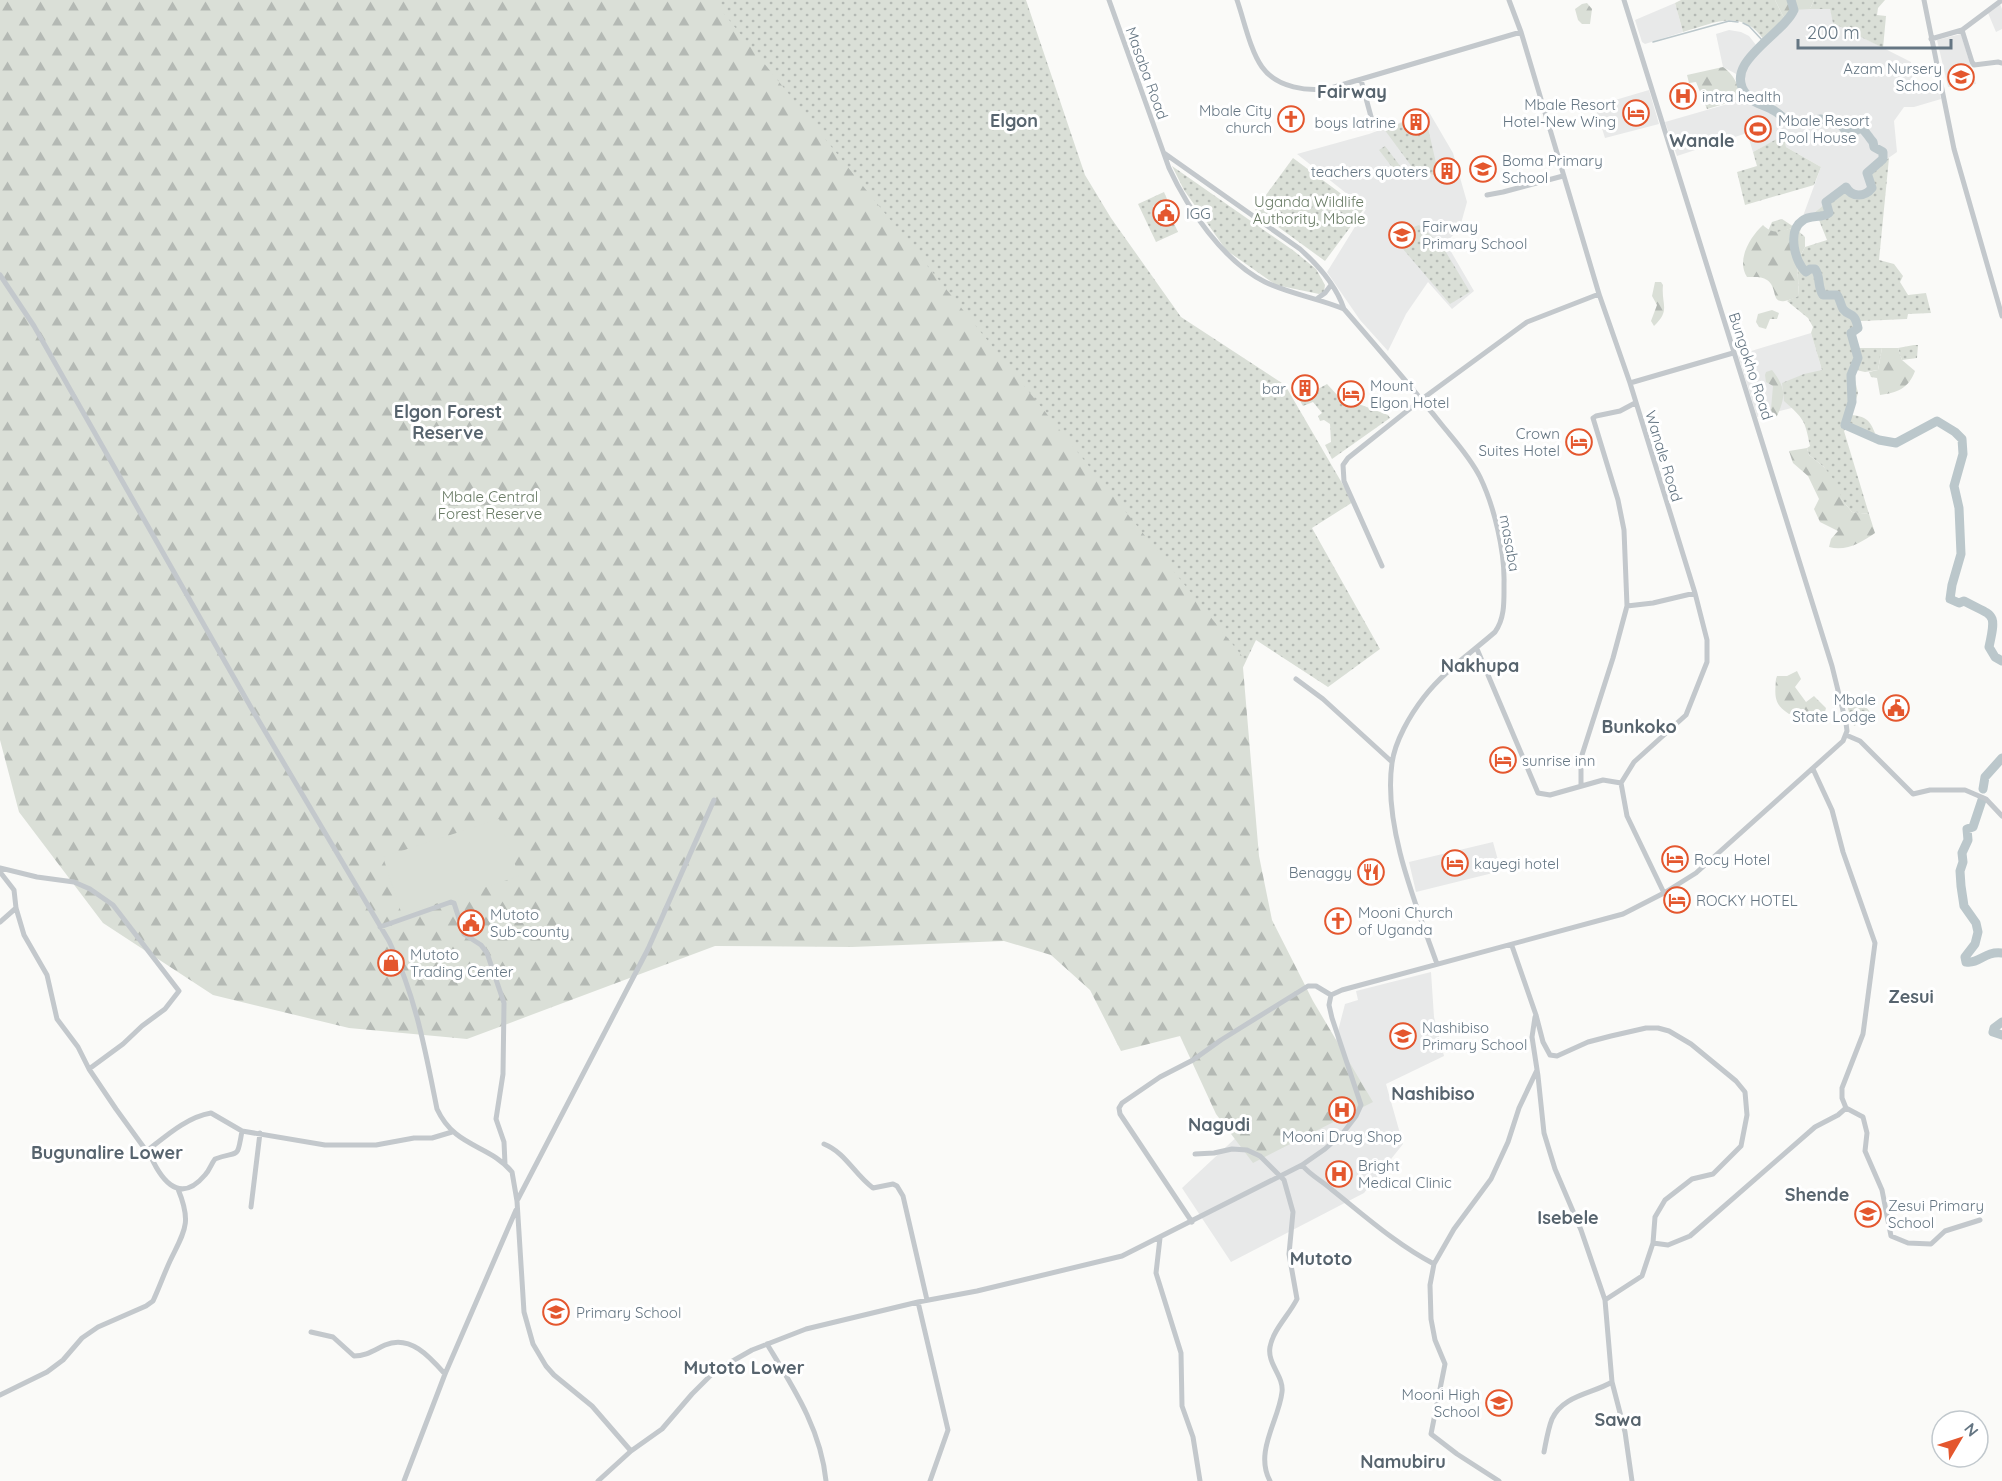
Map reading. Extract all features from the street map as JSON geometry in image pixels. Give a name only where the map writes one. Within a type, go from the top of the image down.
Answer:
[{"type":"street","name":"Masaba Road","points":[[1109,0],[1179,189],[1224,251],[1265,282],[1318,298],[1344,309]]},
{"type":"street","points":[[1237,0],[1257,58],[1263,68],[1286,84],[1301,89],[1316,90],[1361,80],[1521,32]]},
{"type":"street","name":"Wanale Road","points":[[1509,0],[1521,32],[1599,294],[1630,383],[1695,593],[1707,640],[1707,662],[1683,720],[1631,766],[1621,783]]},
{"type":"street","name":"Bungokho Road","points":[[1624,0],[1832,666],[1846,723],[1846,735]]},
{"type":"street","points":[[1924,0],[1954,149],[2002,316]]},
{"type":"street","points":[[1931,39],[1962,30],[2002,0]]},
{"type":"street","points":[[1962,30],[1974,65],[2002,63]]},
{"type":"street","points":[[1361,80],[1373,124]]},
{"type":"street","points":[[1164,153],[1300,249],[1316,263],[1344,309]]},
{"type":"street","points":[[1487,195],[1563,176]]},
{"type":"street","points":[[0,275],[34,326],[403,969],[419,1020],[437,1109],[452,1132],[505,1164],[514,1175],[524,1312],[533,1344],[554,1375],[592,1406],[631,1450]]},
{"type":"street","points":[[1318,298],[1331,285]]},
{"type":"street","points":[[1382,566],[1344,481],[1343,465],[1347,458],[1422,399],[1527,322],[1562,306],[1599,294]]},
{"type":"street","name":"masaba","points":[[1344,309],[1466,454],[1480,478],[1492,509],[1502,554],[1504,575],[1502,618],[1495,632],[1424,696],[1403,731],[1392,762],[1393,813],[1396,834],[1412,892],[1437,964]]},
{"type":"street","points":[[1630,383],[1733,353]]},
{"type":"street","points":[[1581,786],[1581,758],[1627,606],[1624,530],[1618,500],[1593,418],[1620,411],[1635,404]]},
{"type":"street","points":[[1627,606],[1653,603],[1695,593]]},
{"type":"street","points":[[1477,649],[1538,793],[1550,795],[1603,780],[1621,783],[1627,816],[1664,893]]},
{"type":"street","points":[[1296,679],[1323,699],[1392,762]]},
{"type":"street","points":[[1331,995],[1437,964],[1617,917],[1664,893],[1696,873],[1813,769],[1843,741],[1846,735],[1860,741],[1913,794],[1929,790],[1957,789],[1986,799],[2002,816]]},
{"type":"street","points":[[1813,769],[1832,810],[1849,872],[1875,943],[1863,1034],[1842,1088],[1842,1098],[1846,1108],[1863,1117],[1867,1133],[1865,1151],[1882,1190],[1890,1232],[1894,1238],[1908,1243],[1931,1244],[1945,1231],[1980,1220]]},
{"type":"street","points":[[517,1201],[648,949],[714,800]]},
{"type":"street","points":[[0,870],[14,890],[16,908],[24,935],[46,975],[57,1019],[78,1047],[89,1069],[123,1119],[142,1146],[148,1150],[161,1176],[178,1189],[184,1190],[194,1186],[208,1171],[215,1159],[236,1154],[239,1151],[242,1131]]},
{"type":"street","points":[[0,870],[74,882],[105,898],[113,905],[179,991],[165,1009],[89,1069]]},
{"type":"street","points":[[380,927],[454,903],[464,934],[481,945],[487,953],[504,1003],[503,1074],[496,1119],[504,1142],[505,1164]]},
{"type":"street","points":[[0,922],[16,908]]},
{"type":"street","points":[[1512,946],[1543,1042],[1550,1055],[1557,1056],[1592,1040],[1646,1028],[1658,1028],[1669,1031],[1690,1044],[1737,1081],[1745,1092],[1748,1115],[1742,1146],[1713,1174],[1692,1179],[1665,1200],[1655,1217],[1653,1243],[1642,1276],[1605,1300]]},
{"type":"street","points":[[1192,1222],[1120,1114],[1119,1108],[1122,1103],[1308,986],[1316,986],[1331,995]]},
{"type":"street","points":[[598,1481],[631,1450],[662,1429],[715,1371],[767,1344],[806,1329],[1090,1263],[1114,1260],[1302,1165],[1343,1133],[1361,1105],[1332,1018],[1329,1005],[1331,995]]},
{"type":"street","points":[[1536,1015],[1532,1037],[1545,1138],[1555,1169],[1581,1230],[1605,1300],[1612,1383],[1625,1432],[1632,1481]]},
{"type":"street","points":[[1499,1481],[1431,1434],[1445,1364],[1435,1340],[1431,1319],[1430,1285],[1434,1264],[1454,1229],[1491,1179],[1537,1069]]},
{"type":"street","points":[[1653,1243],[1668,1245],[1690,1236],[1815,1127],[1846,1108]]},
{"type":"street","points":[[148,1150],[177,1129],[208,1113],[242,1131],[325,1145],[375,1145],[414,1138],[432,1138],[452,1132]]},
{"type":"street","points":[[251,1207],[260,1133]]},
{"type":"street","points":[[824,1144],[845,1157],[873,1188],[893,1184],[897,1186],[903,1196],[927,1300]]},
{"type":"street","points":[[1195,1154],[1232,1149],[1247,1149],[1258,1154],[1286,1183],[1292,1205],[1289,1254],[1297,1299],[1270,1348],[1271,1360],[1281,1383],[1282,1392],[1266,1451],[1265,1471],[1270,1481]]},
{"type":"street","points":[[1302,1165],[1313,1177],[1330,1187],[1403,1247],[1434,1264]]},
{"type":"street","points":[[0,1395],[47,1372],[63,1360],[82,1338],[99,1327],[153,1301],[184,1234],[186,1221],[178,1189]]},
{"type":"street","points":[[404,1481],[445,1374],[517,1209]]},
{"type":"street","points":[[1160,1238],[1156,1273],[1181,1353],[1182,1406],[1193,1437],[1200,1481]]},
{"type":"street","points":[[918,1302],[948,1430],[930,1481]]},
{"type":"street","points":[[311,1332],[333,1336],[354,1356],[362,1356],[393,1342],[414,1345],[431,1357],[445,1374]]},
{"type":"street","points":[[767,1344],[811,1420],[822,1456],[826,1481]]},
{"type":"street","points":[[1544,1452],[1552,1419],[1561,1406],[1569,1400],[1597,1391],[1612,1383]]},
{"type":"shaded area","points":[[1675,3],[1683,32],[1645,44],[1642,42],[1635,20]]},
{"type":"shaded area","points":[[2000,4],[2002,29],[1996,32],[1988,13]]},
{"type":"shaded area","points":[[1830,9],[1834,23],[1911,62],[1913,85],[1937,83],[1941,99],[1914,107],[1904,107],[1894,121],[1897,152],[1867,173],[1872,188],[1867,194],[1858,195],[1849,192],[1846,188],[1814,213],[1803,216],[1821,167],[1786,147],[1784,136],[1753,152],[1747,133],[1677,156],[1665,122],[1745,99],[1739,89],[1740,76],[1723,67],[1716,34],[1729,30],[1741,32],[1749,36],[1756,45],[1794,10]]},
{"type":"shaded area","points":[[1961,34],[1976,84],[1948,87],[1937,40]]},
{"type":"shaded area","points":[[1649,90],[1659,124],[1605,138],[1595,106]]},
{"type":"shaded area","name":"Fairway Primary School","points":[[1429,112],[1453,153],[1467,202],[1460,227],[1446,243],[1474,291],[1452,309],[1428,282],[1406,314],[1388,351],[1360,320],[1327,272],[1366,209],[1297,154],[1369,134]]},
{"type":"shaded area","points":[[1811,333],[1822,370],[1807,404],[1757,417],[1738,355]]},
{"type":"shaded area","name":"kayegi hotel","points":[[1493,842],[1501,871],[1416,892],[1409,862]]},
{"type":"shaded area","points":[[1431,972],[1434,1017],[1444,1056],[1386,1084],[1403,1144],[1364,1193],[1231,1262],[1182,1188],[1257,1118],[1331,1058],[1345,1004],[1358,1000],[1356,991]]},
{"type":"green space","name":"Mbale Central Forest Reserve","points":[[0,0],[713,0],[1242,656],[1259,856],[1272,920],[1313,1001],[1373,1102],[1253,1163],[1216,1114],[1180,1036],[1121,1051],[1090,990],[1051,955],[1004,941],[852,947],[715,946],[467,1039],[349,1028],[213,995],[103,923],[19,812],[0,740]]},
{"type":"green space","points":[[620,0],[1026,0],[1085,175],[1111,218],[1181,317],[1285,385],[1353,502],[1312,528],[1380,649],[1328,687],[1256,640],[1208,741]]},
{"type":"green space","points":[[1681,0],[1775,0],[1785,20],[1764,40],[1755,30],[1737,21],[1716,22],[1683,32],[1675,3]]},
{"type":"green space","points":[[1775,0],[1814,0],[1810,9],[1794,10],[1785,20]]},
{"type":"green space","points":[[1814,0],[1885,0],[1878,8],[1877,15],[1886,16],[1883,48],[1833,23],[1830,9],[1810,9]]},
{"type":"green space","points":[[1587,3],[1592,9],[1590,24],[1582,24],[1578,20],[1575,9]]},
{"type":"green space","points":[[1723,67],[1734,78],[1745,98],[1707,109],[1696,82],[1689,83],[1687,75]]},
{"type":"green space","points":[[1425,115],[1439,176],[1415,171],[1384,129]]},
{"type":"green space","points":[[1784,135],[1786,147],[1821,167],[1814,185],[1745,205],[1737,172],[1757,166],[1753,152]]},
{"type":"green space","points":[[1385,146],[1404,171],[1398,175],[1379,150]]},
{"type":"green space","name":"Uganda Wildlife Authority, Mbale","points":[[1293,158],[1363,210],[1325,261],[1255,210]]},
{"type":"green space","points":[[1889,158],[1879,260],[1894,264],[1903,276],[1900,282],[1908,295],[1926,293],[1931,313],[1908,314],[1907,319],[1857,323],[1858,328],[1854,334],[1856,348],[1882,348],[1878,370],[1865,372],[1856,370],[1855,380],[1858,393],[1851,415],[1860,416],[1866,420],[1875,433],[1862,436],[1846,428],[1844,431],[1869,514],[1852,512],[1842,500],[1824,467],[1809,455],[1807,448],[1810,446],[1803,420],[1784,401],[1782,383],[1822,370],[1811,333],[1813,327],[1808,318],[1787,301],[1799,295],[1797,262],[1805,247],[1827,240],[1819,220],[1810,219],[1802,223],[1800,232],[1794,227],[1803,216],[1814,213],[1846,187],[1858,195],[1867,194],[1872,188],[1867,173]]},
{"type":"green space","points":[[1172,166],[1294,251],[1316,269],[1325,285],[1324,292],[1319,294],[1276,285],[1226,250],[1184,190]]},
{"type":"green space","points":[[1164,192],[1167,199],[1153,206],[1162,221],[1171,217],[1178,232],[1156,242],[1138,204]]},
{"type":"green space","points":[[1782,219],[1794,227],[1779,233],[1768,231],[1772,222]]},
{"type":"green space","points":[[1419,225],[1441,244],[1470,292],[1450,304],[1391,235]]},
{"type":"green space","points":[[1763,225],[1777,232],[1794,227],[1805,237],[1805,247],[1797,262],[1799,296],[1789,300],[1778,300],[1767,280],[1760,277],[1747,277],[1743,263],[1746,249],[1753,236]]},
{"type":"green space","points":[[1655,282],[1661,282],[1663,285],[1664,311],[1654,326],[1651,321],[1657,305],[1652,296]]},
{"type":"green space","points":[[1772,310],[1779,313],[1777,319],[1770,319],[1766,329],[1759,327],[1756,322],[1758,314]]},
{"type":"green space","points":[[1918,345],[1917,358],[1902,360],[1898,348]]},
{"type":"green space","points":[[1882,348],[1898,348],[1902,360],[1915,371],[1902,389],[1880,395],[1877,378],[1871,377],[1869,372],[1878,370]]},
{"type":"green space","points":[[1772,370],[1783,392],[1780,409],[1777,416],[1773,417],[1771,409],[1773,386],[1766,382],[1765,375],[1766,372]]},
{"type":"green space","points":[[1327,384],[1340,398],[1344,396],[1348,400],[1388,415],[1390,418],[1332,459],[1325,445],[1331,442],[1330,424],[1324,420],[1320,421],[1318,416],[1322,413],[1313,402],[1303,406],[1296,394],[1309,394]]},
{"type":"green space","points":[[1807,448],[1809,455],[1824,467],[1838,485],[1842,500],[1852,512],[1869,514],[1875,533],[1848,547],[1829,547],[1831,539],[1838,531],[1820,522],[1814,509],[1819,499],[1808,476],[1793,463],[1789,451]]},
{"type":"green space","points":[[1797,671],[1801,679],[1795,687],[1806,702],[1814,696],[1826,708],[1824,716],[1800,712],[1789,714],[1780,707],[1775,694],[1777,676],[1787,676]]},
{"type":"green space","points":[[1849,704],[1862,706],[1872,715],[1854,726],[1847,706]]},
{"type":"green space","points":[[499,819],[519,876],[402,915],[383,857]]},
{"type":"waterway","points":[[1791,0],[1794,10],[1788,20],[1756,50],[1741,72],[1741,83],[1747,95],[1756,103],[1776,112],[1789,123],[1821,119],[1841,125],[1846,131],[1861,128],[1873,142],[1874,147],[1883,152],[1883,159],[1867,173],[1872,188],[1869,191],[1862,195],[1855,195],[1846,187],[1826,202],[1829,213],[1802,221],[1797,226],[1794,239],[1796,255],[1802,268],[1806,272],[1815,269],[1823,295],[1837,295],[1843,309],[1853,316],[1858,328],[1851,333],[1858,358],[1851,375],[1852,402],[1845,425],[1879,440],[1896,443],[1937,421],[1962,439],[1963,454],[1954,486],[1959,508],[1961,554],[1950,599],[1959,603],[1964,601],[1991,617],[1993,627],[1989,647],[1995,657],[2002,661]]},
{"type":"waterway","points":[[1653,42],[1729,21],[1738,22]]},
{"type":"waterway","points":[[1743,23],[1762,40]]},
{"type":"waterway","points":[[1983,789],[1985,777],[2002,758]]},
{"type":"waterway","points":[[1982,800],[1973,827],[1967,829],[1968,840],[1962,853],[1963,862],[1960,871],[1964,906],[1976,923],[1978,932],[1975,944],[1965,957],[1966,962],[1971,962],[1991,954],[2002,953]]},
{"type":"waterway","points":[[2002,1022],[1994,1028],[1993,1032],[2002,1035]]},
{"type":"place","name":"Azam Nursery School","points":[[1961,77]]},
{"type":"place","name":"intra health","points":[[1683,96]]},
{"type":"place","name":"Mbale Resort Hotel-New Wing","points":[[1636,113]]},
{"type":"place","name":"Mbale City church","points":[[1291,119]]},
{"type":"place","name":"boys latrine","points":[[1416,122]]},
{"type":"place","name":"Mbale Resort Pool House","points":[[1758,129]]},
{"type":"place","name":"Boma Primary School","points":[[1483,169]]},
{"type":"place","name":"teachers quoters","points":[[1447,171]]},
{"type":"place","name":"IGG","points":[[1166,213]]},
{"type":"place","name":"Fairway Primary School","points":[[1402,235]]},
{"type":"place","name":"bar","points":[[1305,388]]},
{"type":"place","name":"Mount Elgon Hotel","points":[[1351,394]]},
{"type":"place","name":"Crown Suites Hotel","points":[[1579,442]]},
{"type":"place","name":"Mbale State Lodge","points":[[1896,708]]},
{"type":"place","name":"sunrise inn","points":[[1503,760]]},
{"type":"place","name":"Rocy Hotel","points":[[1675,859]]},
{"type":"place","name":"kayegi hotel","points":[[1455,863]]},
{"type":"place","name":"Benaggy","points":[[1371,872]]},
{"type":"place","name":"ROCKY HOTEL","points":[[1677,900]]},
{"type":"place","name":"Mooni Church of Uganda","points":[[1338,921]]},
{"type":"place","name":"Mutoto Sub-county","points":[[471,923]]},
{"type":"place","name":"Mutoto Trading Center","points":[[391,963]]},
{"type":"place","name":"Nashibiso Primary School","points":[[1403,1036]]},
{"type":"place","name":"Mooni Drug Shop","points":[[1342,1110]]},
{"type":"place","name":"Bright Medical Clinic","points":[[1339,1174]]},
{"type":"place","name":"Zesui Primary School","points":[[1868,1214]]},
{"type":"place","name":"Primary School","points":[[556,1312]]},
{"type":"place","name":"Mooni High School","points":[[1499,1403]]},
{"type":"district","name":"Fairway","points":[[1352,91]]},
{"type":"district","name":"Elgon","points":[[1014,120]]},
{"type":"district","name":"Wanale","points":[[1702,140]]},
{"type":"district","name":"Elgon Forest Reserve","points":[[448,421]]},
{"type":"district","name":"Nakhupa","points":[[1480,665]]},
{"type":"district","name":"Bunkoko","points":[[1639,726]]},
{"type":"district","name":"Zesui","points":[[1911,996]]},
{"type":"district","name":"Nashibiso","points":[[1433,1093]]},
{"type":"district","name":"Nagudi","points":[[1219,1124]]},
{"type":"district","name":"Bugunalire Lower","points":[[107,1152]]},
{"type":"district","name":"Shende","points":[[1817,1194]]},
{"type":"district","name":"Isebele","points":[[1568,1217]]},
{"type":"district","name":"Mutoto","points":[[1321,1258]]},
{"type":"district","name":"Mutoto Lower","points":[[744,1367]]},
{"type":"district","name":"Sawa","points":[[1618,1419]]},
{"type":"district","name":"Namubiru","points":[[1403,1461]]}]
